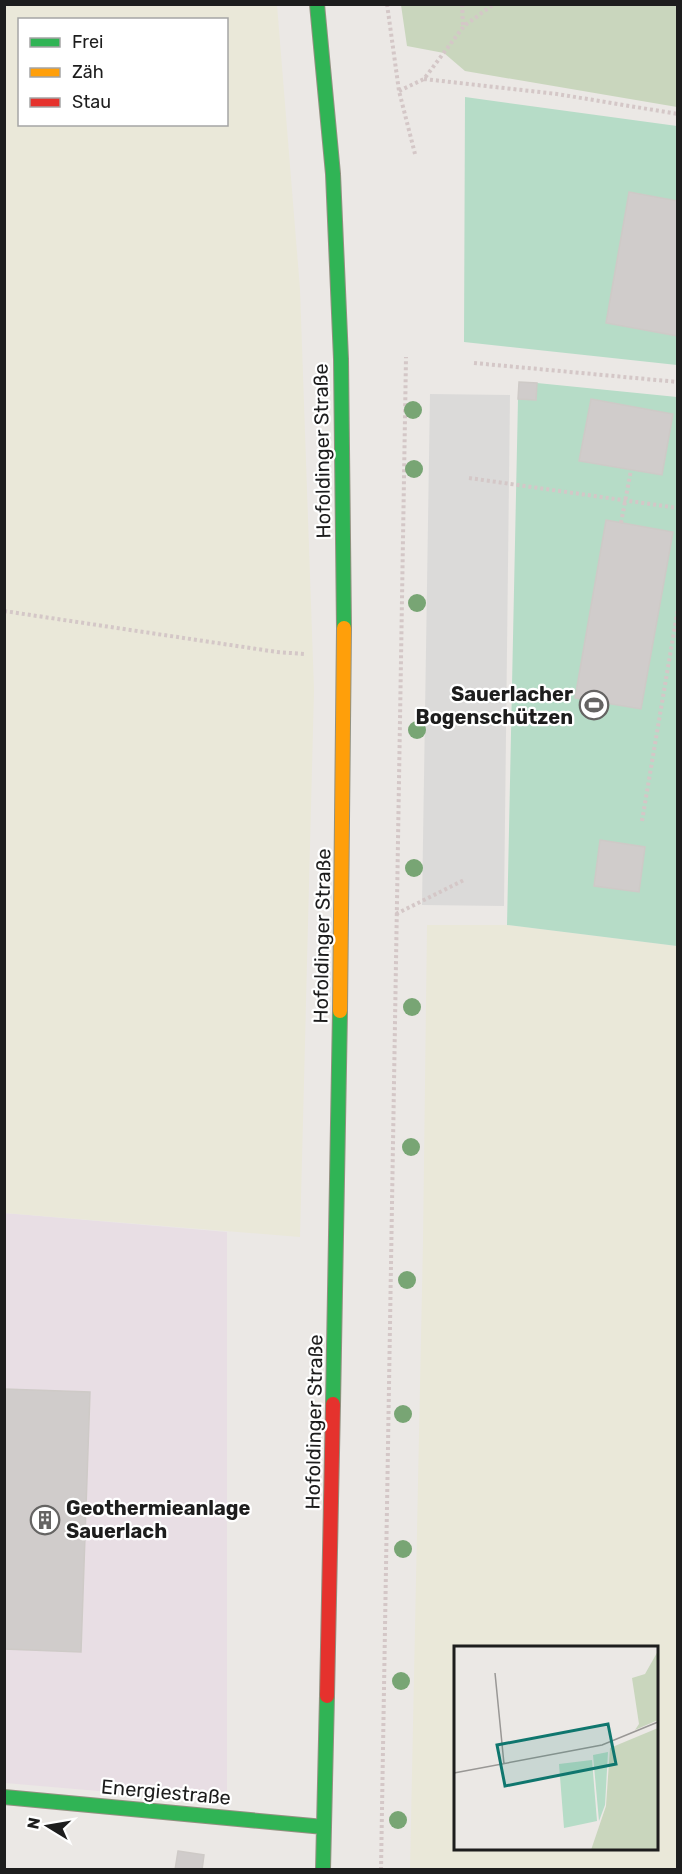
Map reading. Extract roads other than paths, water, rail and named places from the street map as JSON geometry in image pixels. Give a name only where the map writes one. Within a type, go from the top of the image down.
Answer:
[{"type":"main road","name":"Hofoldinger Straße","points":[[317,4],[333,174],[341,347],[344,644],[339,1183],[323,1869]]},
{"type":"main road","name":"Energiestraße","points":[[4,1797],[324,1827]]},
{"type":"place","name":"Sauerlacher Bogenschützen","points":[[594,705]]},
{"type":"place","name":"Geothermieanlage Sauerlach","points":[[45,1520]]}]
